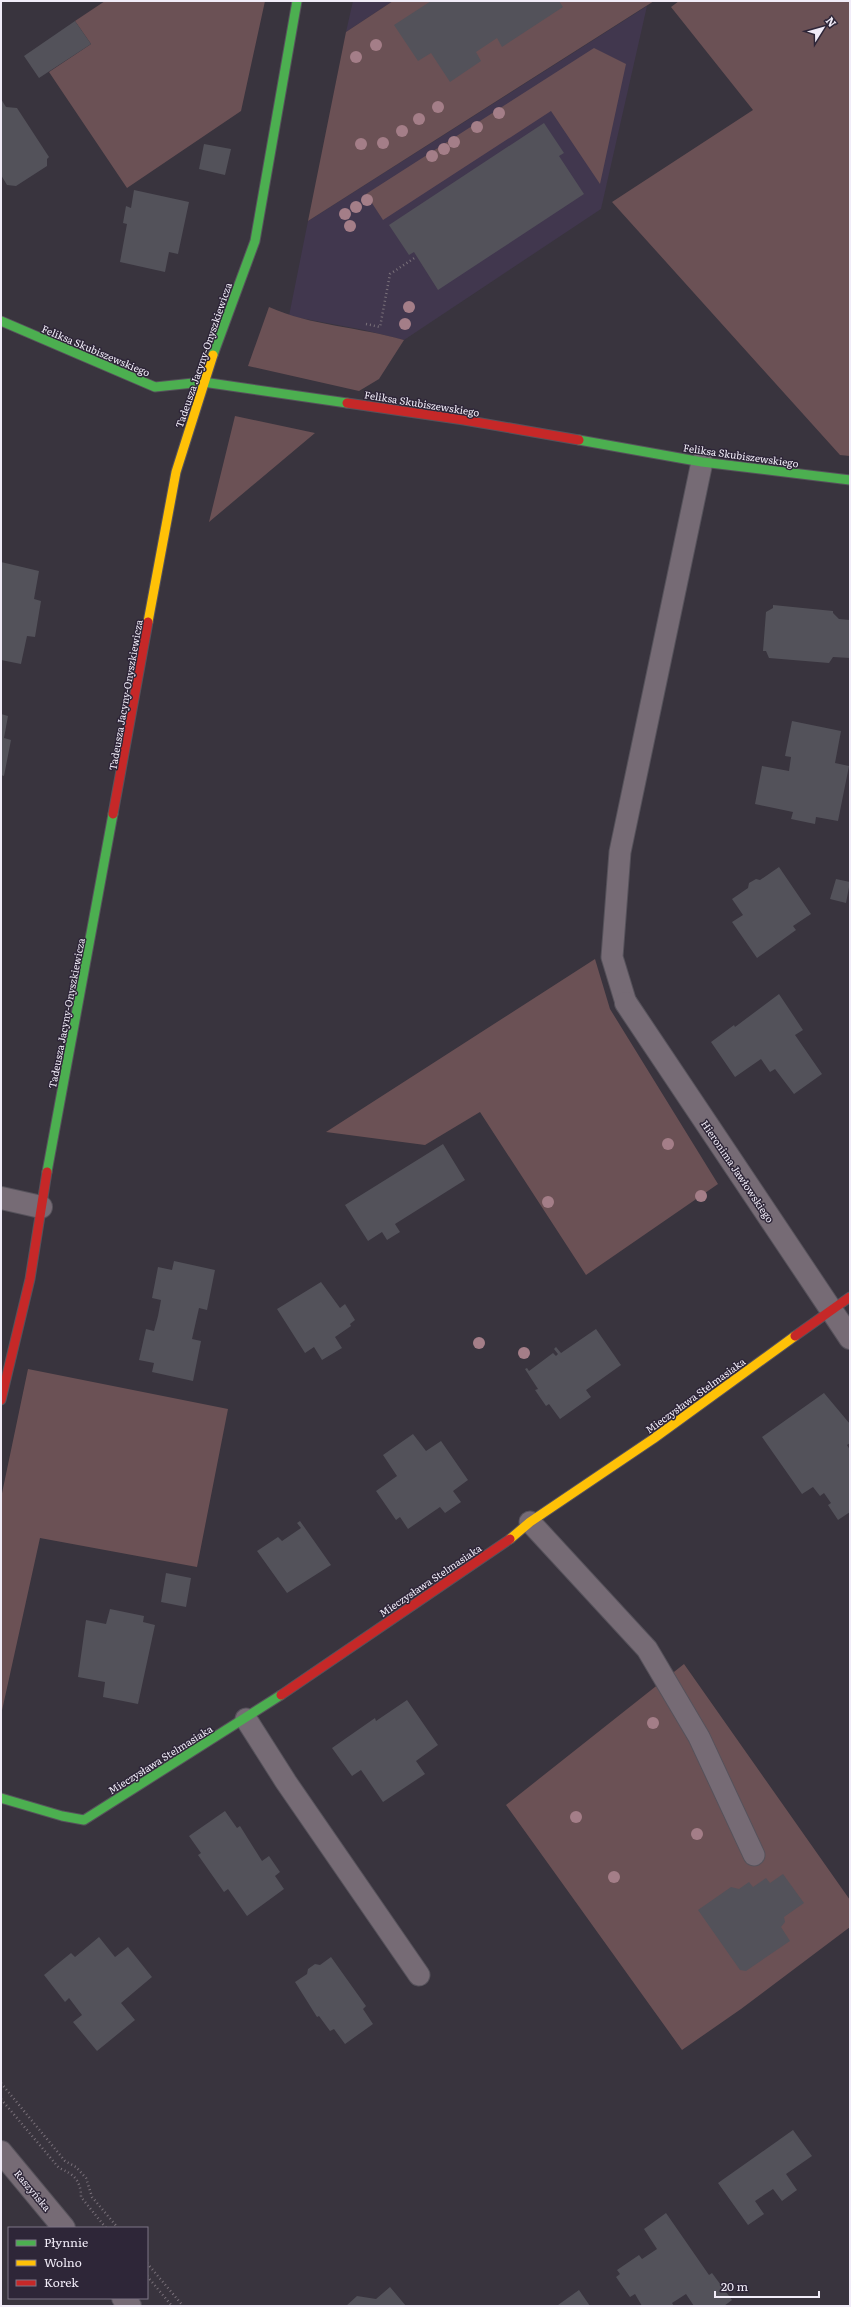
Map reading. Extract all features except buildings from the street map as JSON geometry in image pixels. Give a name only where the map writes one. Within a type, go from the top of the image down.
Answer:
[{"type":"street","name":"Tadeusza Jacyny-Onyszkiewicza","points":[[1,1400],[30,1279],[41,1207],[176,472],[203,382],[255,241],[297,1]]},
{"type":"street","name":"Feliksa Skubiszewskiego","points":[[1,321],[156,387],[203,382],[464,420],[702,462],[850,480]]},
{"type":"street","name":"Hieronima Jawłowskiego","points":[[626,1003],[850,1338]]},
{"type":"street","points":[[1,1198],[41,1207]]},
{"type":"street","name":"Mieczysława Stelmasiaka","points":[[1,1798],[62,1816],[84,1820],[246,1719],[504,1544],[530,1522],[653,1439],[850,1297]]},
{"type":"street","name":"Raszyńska","points":[[1,2152],[63,2227]]},
{"type":"lane","points":[[626,1003],[612,957],[620,852],[702,462]]},
{"type":"lane","points":[[530,1522],[648,1649],[699,1737],[754,1854]]},
{"type":"lane","points":[[246,1719],[286,1782],[419,1975]]},
{"type":"path","points":[[366,324],[380,327],[390,274],[416,257]]},
{"type":"path","points":[[1,2083],[64,2160],[76,2167],[86,2178],[92,2196],[117,2227]]},
{"type":"path","points":[[1,2099],[59,2168],[70,2172],[77,2180],[81,2189],[80,2197],[105,2227]]},
{"type":"path","points":[[148,2264],[183,2306]]},
{"type":"path","points":[[148,2277],[172,2306]]},
{"type":"shaded area","points":[[105,1],[265,1],[241,111],[127,188],[49,72],[91,44],[75,21]]},
{"type":"shaded area","points":[[353,1],[393,1],[346,32]]},
{"type":"shaded area","points":[[393,1],[654,1],[308,221],[346,32]]},
{"type":"shaded area","points":[[679,1],[850,1],[850,456],[840,455],[612,202],[753,110],[671,7]]},
{"type":"shaded area","points":[[647,6],[601,209],[404,340],[364,330],[289,316],[308,221]]},
{"type":"shaded area","points":[[594,48],[626,64],[600,184],[551,111],[383,220],[366,194]]},
{"type":"shaded area","points":[[269,307],[302,318],[404,340],[379,379],[359,391],[248,366]]},
{"type":"shaded area","points":[[235,416],[315,433],[209,522]]},
{"type":"shaded area","points":[[595,959],[610,1009],[718,1184],[586,1275],[480,1112],[425,1145],[326,1132]]},
{"type":"shaded area","points":[[28,1369],[228,1409],[197,1567],[40,1538],[1,1715],[1,1498]]},
{"type":"shaded area","points":[[684,1664],[850,1900],[850,1927],[741,2009],[682,2050],[506,1805]]},
{"type":"traffic: fast","points":[[213,355],[255,241],[297,1]]},
{"type":"traffic: fast","points":[[1,321],[155,387],[203,382],[347,403]]},
{"type":"traffic: fast","points":[[579,440],[702,462],[850,480]]},
{"type":"traffic: fast","points":[[47,1172],[113,814]]},
{"type":"traffic: fast","points":[[1,1798],[62,1816],[84,1820],[281,1695]]},
{"type":"traffic: slow","points":[[148,622],[176,472],[213,355]]},
{"type":"traffic: slow","points":[[510,1539],[530,1522],[653,1439],[795,1336]]},
{"type":"traffic: jam","points":[[347,403],[464,420],[579,440]]},
{"type":"traffic: jam","points":[[113,814],[148,622]]},
{"type":"traffic: jam","points":[[1,1400],[30,1279],[47,1172]]},
{"type":"traffic: jam","points":[[795,1336],[850,1297]]},
{"type":"traffic: jam","points":[[281,1695],[510,1539]]}]
